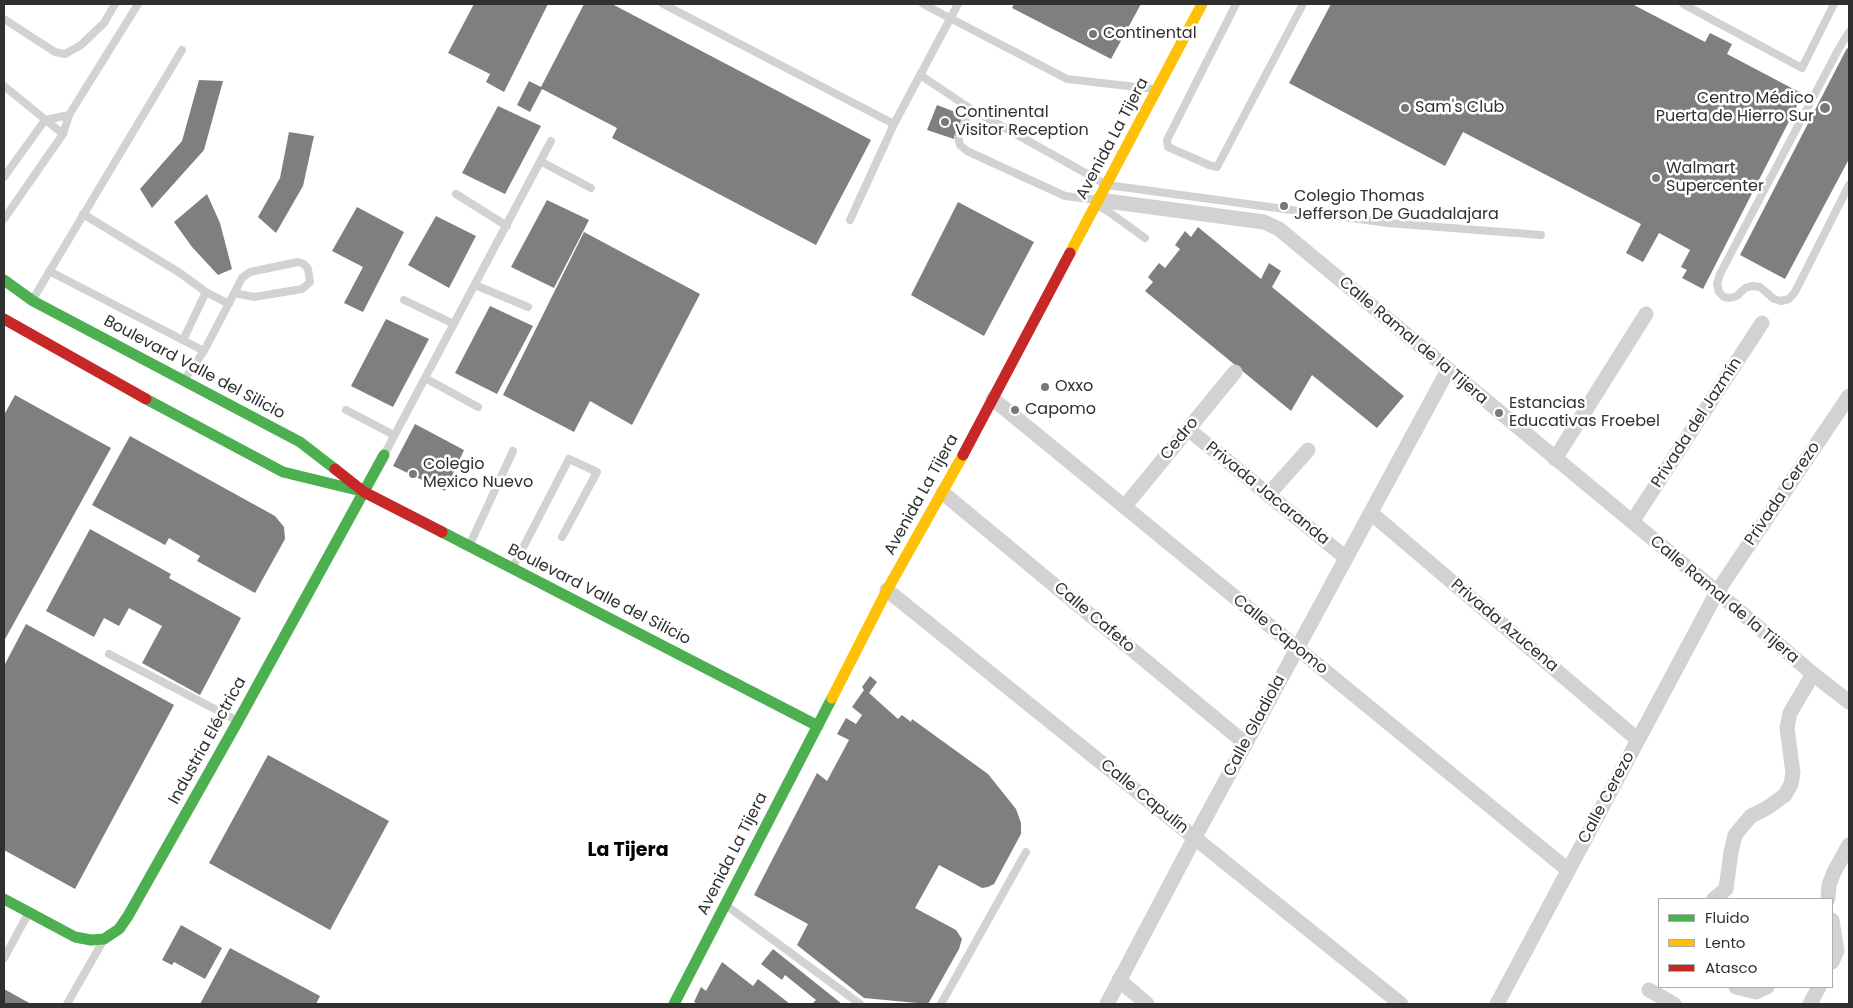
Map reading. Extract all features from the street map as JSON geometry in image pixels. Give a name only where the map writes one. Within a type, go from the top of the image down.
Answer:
[{"type":"main road","name":"Avenida La Tijera","points":[[674,1004],[887,590],[943,493],[1202,4]]},
{"type":"main road","name":"Boulevard Valle del Silicio","points":[[4,280],[29,308],[183,382],[300,442],[364,492],[818,726]]},
{"type":"main road","points":[[19,328],[29,308]]},
{"type":"main road","name":"Boulevard Valle del Silicio","points":[[4,319],[283,472],[364,492]]},
{"type":"main road","name":"Industria Eléctrica","points":[[104,939],[119,929],[128,916],[384,455]]},
{"type":"main road","points":[[4,899],[75,937],[91,940],[104,939]]},
{"type":"street","name":"Calle Ramal de la Tijera","points":[[1098,203],[1264,222],[1279,229],[1849,702]]},
{"type":"street","points":[[1554,458],[1646,314]]},
{"type":"street","name":"Privada del Jazmín","points":[[1632,522],[1762,323]]},
{"type":"street","name":"Calle Gladiola","points":[[1106,1004],[1448,370]]},
{"type":"street","name":"Cedro","points":[[1125,506],[1235,372]]},
{"type":"street","name":"Privada Cerezo","points":[[1717,592],[1849,396]]},
{"type":"street","name":"Calle Capomo","points":[[993,399],[1568,870]]},
{"type":"street","name":"Privada Jacaranda","points":[[1188,430],[1346,558]]},
{"type":"street","points":[[1268,495],[1308,450]]},
{"type":"street","name":"Calle Cafeto","points":[[943,493],[1246,744]]},
{"type":"street","name":"Privada Azucena","points":[[1371,513],[1638,740]]},
{"type":"street","name":"Calle Capulín","points":[[887,590],[1401,1004]]},
{"type":"street","name":"Calle Cerezo","points":[[1497,1004],[1717,592]]},
{"type":"street","points":[[1725,896],[1729,861],[1735,835],[1751,816],[1767,808],[1784,795],[1791,784],[1793,773],[1787,728],[1790,713],[1813,674]]},
{"type":"street","points":[[1828,898],[1829,885],[1834,872],[1849,845]]},
{"type":"street","points":[[1833,925],[1839,957]]},
{"type":"street","points":[[1119,980],[1147,1004]]},
{"type":"street","points":[[1740,988],[1756,992],[1765,988]]},
{"type":"street","points":[[1810,1004],[1818,988]]},
{"type":"street","points":[[1649,990],[1674,1004]]},
{"type":"lane","points":[[4,19],[55,52],[65,54],[81,45],[104,23],[116,4]]},
{"type":"lane","points":[[4,219],[63,134],[69,115],[138,4]]},
{"type":"lane","points":[[663,4],[894,124]]},
{"type":"lane","points":[[923,4],[1067,79],[1157,89]]},
{"type":"lane","points":[[850,220],[894,124],[958,4]]},
{"type":"lane","points":[[1236,4],[1167,140],[1168,147],[1217,167],[1303,4]]},
{"type":"lane","points":[[1688,5],[1802,68],[1834,4]]},
{"type":"lane","points":[[1849,32],[1720,274],[1717,284],[1719,292],[1724,297],[1730,298],[1737,296],[1745,288],[1752,286],[1760,287],[1774,299],[1781,301],[1789,299],[1795,292],[1849,185]]},
{"type":"lane","points":[[29,308],[49,271],[182,50]]},
{"type":"lane","points":[[920,75],[971,109],[1107,184],[1388,223],[1541,235]]},
{"type":"lane","points":[[4,86],[63,134]]},
{"type":"lane","points":[[971,109],[958,137],[960,145],[967,151],[1065,196],[1098,203],[1145,238]]},
{"type":"lane","points":[[4,177],[45,120],[69,115]]},
{"type":"lane","points":[[384,455],[551,141]]},
{"type":"lane","points":[[540,161],[591,188]]},
{"type":"lane","points":[[456,194],[507,226]]},
{"type":"lane","points":[[83,214],[180,273],[206,292],[229,304]]},
{"type":"lane","points":[[183,382],[204,352],[229,304],[234,293],[242,278],[250,272],[298,262],[308,268],[310,282],[302,289],[254,297],[234,293]]},
{"type":"lane","points":[[49,271],[204,352]]},
{"type":"lane","points":[[475,286],[528,307]]},
{"type":"lane","points":[[183,340],[206,292]]},
{"type":"lane","points":[[404,300],[454,324]]},
{"type":"lane","points":[[425,378],[478,407]]},
{"type":"lane","points":[[346,410],[394,435]]},
{"type":"lane","points":[[469,546],[513,451]]},
{"type":"lane","points":[[512,568],[569,459],[597,472],[562,537]]},
{"type":"lane","points":[[109,654],[238,721]]},
{"type":"lane","points":[[941,1004],[1026,852]]},
{"type":"lane","points":[[725,905],[860,1004]]},
{"type":"lane","points":[[4,958],[29,912]]},
{"type":"lane","points":[[67,1004],[104,939]]},
{"type":"building","points":[[474,4],[548,4],[504,92],[486,82],[490,74],[448,53]]},
{"type":"building","points":[[584,4],[612,4],[871,140],[816,245],[612,138],[617,128],[542,89],[530,112],[517,105],[529,81],[541,87]]},
{"type":"building","name":"Continental","points":[[1014,4],[1141,4],[1111,59],[1012,8]]},
{"type":"building","name":"Walmart Supercenter","points":[[1331,4],[1632,4],[1705,42],[1710,33],[1732,44],[1727,54],[1803,94],[1703,289],[1682,278],[1687,270],[1681,267],[1690,250],[1659,233],[1643,262],[1626,253],[1641,224],[1463,132],[1445,166],[1289,83]]},
{"type":"building","points":[[1847,48],[1849,50],[1849,159],[1785,279],[1740,255]]},
{"type":"building","points":[[199,80],[223,81],[204,150],[152,208],[140,189],[182,141]]},
{"type":"building","name":"Continental Visitor Reception","points":[[937,105],[963,115],[954,139],[927,130]]},
{"type":"building","points":[[498,106],[541,126],[505,194],[462,173]]},
{"type":"building","points":[[289,132],[314,136],[303,186],[276,233],[258,217],[280,178]]},
{"type":"building","points":[[207,194],[220,223],[232,269],[218,275],[192,247],[174,222]]},
{"type":"building","points":[[547,200],[589,220],[554,288],[511,267]]},
{"type":"building","points":[[958,202],[1034,242],[984,336],[911,295]]},
{"type":"building","points":[[357,207],[404,232],[363,312],[344,303],[363,267],[332,251]]},
{"type":"building","points":[[436,216],[476,236],[449,288],[408,265]]},
{"type":"building","points":[[1198,227],[1261,279],[1269,263],[1281,271],[1272,287],[1404,396],[1377,428],[1312,375],[1291,411],[1145,291],[1153,282],[1148,277],[1159,263],[1165,268],[1180,249],[1175,245],[1185,231],[1191,237]]},
{"type":"building","points":[[584,232],[700,294],[632,425],[590,401],[574,432],[503,395]]},
{"type":"building","points":[[490,306],[533,326],[497,394],[455,373]]},
{"type":"building","points":[[386,319],[429,339],[393,407],[351,386]]},
{"type":"building","points":[[15,395],[111,448],[4,641],[4,415]]},
{"type":"building","points":[[415,424],[464,450],[445,491],[393,466]]},
{"type":"building","points":[[130,436],[275,516],[284,527],[285,539],[255,593],[197,561],[200,556],[169,538],[165,545],[92,505]]},
{"type":"building","points":[[90,529],[171,574],[169,578],[241,618],[200,695],[142,663],[162,626],[129,608],[119,626],[104,618],[94,637],[46,611]]},
{"type":"building","points":[[26,624],[174,705],[75,889],[4,850],[4,666]]},
{"type":"building","points":[[870,676],[877,682],[869,693],[898,719],[902,715],[911,722],[912,719],[988,774],[1016,809],[1021,823],[1021,834],[994,884],[982,888],[939,865],[915,908],[956,930],[962,939],[959,949],[928,1004],[864,998],[797,945],[808,924],[754,895],[817,773],[827,781],[849,740],[837,734],[846,718],[856,724],[862,715],[852,707],[864,690],[862,687]]},
{"type":"building","points":[[268,755],[389,821],[330,930],[209,863]]},
{"type":"building","points":[[181,925],[222,948],[205,979],[174,962],[172,965],[162,960]]},
{"type":"building","points":[[230,948],[320,996],[316,1004],[200,1004]]},
{"type":"building","points":[[773,949],[842,1004],[812,1004],[816,1000],[785,975],[782,980],[761,964]]},
{"type":"building","points":[[722,962],[753,986],[758,979],[790,1004],[698,1004],[694,1002],[701,987],[706,991]]},
{"type":"building","points":[[4,989],[31,1004],[4,1004]]},
{"type":"traffic: fast","points":[[4,280],[33,301],[300,442],[335,469]]},
{"type":"traffic: fast","points":[[146,399],[283,472],[357,490]]},
{"type":"traffic: fast","points":[[4,899],[75,937],[91,940],[104,939],[119,929],[238,721],[384,455]]},
{"type":"traffic: fast","points":[[442,532],[818,726]]},
{"type":"traffic: fast","points":[[674,1004],[832,698]]},
{"type":"traffic: slow","points":[[1070,253],[1202,4]]},
{"type":"traffic: slow","points":[[832,698],[887,590],[963,455]]},
{"type":"traffic: jam","points":[[963,455],[1070,253]]},
{"type":"traffic: jam","points":[[4,319],[146,399]]},
{"type":"traffic: jam","points":[[335,469],[364,492],[442,532]]},
{"type":"place","name":"Continental","points":[[1093,34]]},
{"type":"place","name":"Sam's Club","points":[[1405,108]]},
{"type":"place","name":"Centro Médico Puerta de Hierro Sur","points":[[1825,108]]},
{"type":"place","name":"Continental Visitor Reception","points":[[945,122]]},
{"type":"place","name":"Walmart Supercenter","points":[[1656,178]]},
{"type":"place","name":"Colegio Thomas Jefferson De Guadalajara","points":[[1284,206]]},
{"type":"place","name":"Oxxo","points":[[1045,387]]},
{"type":"place","name":"Capomo","points":[[1015,410]]},
{"type":"place","name":"Estancias Educativas Froebel","points":[[1499,413]]},
{"type":"place","name":"Colegio Mexico Nuevo","points":[[413,474]]},
{"type":"district","name":"La Tijera","points":[[628,851]]}]
